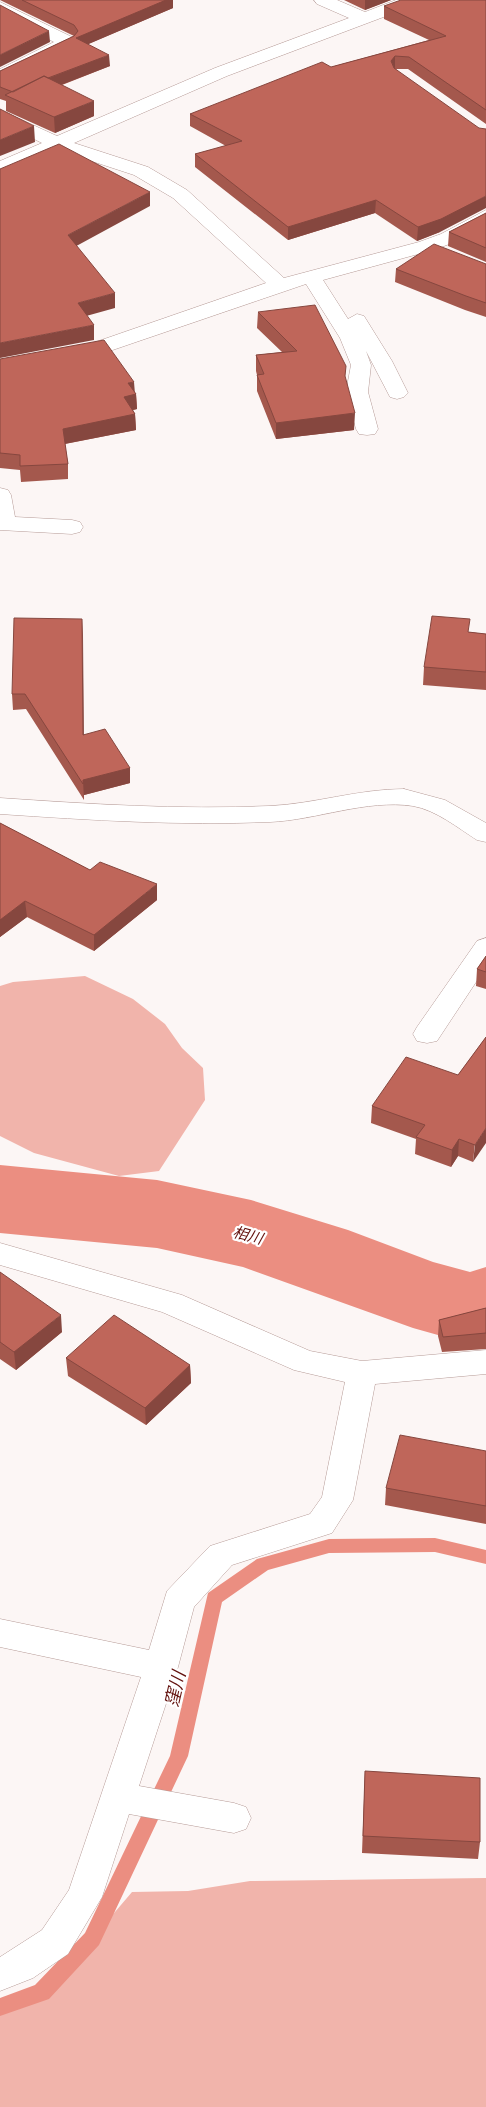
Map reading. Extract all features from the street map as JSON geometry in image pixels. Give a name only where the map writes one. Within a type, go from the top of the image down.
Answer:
[{"type":"street","points":[[323,0],[364,18]]},
{"type":"street","points":[[0,168],[221,72],[412,0]]},
{"type":"street","points":[[0,7],[68,42],[0,76]]},
{"type":"street","points":[[0,115],[56,143],[142,172],[180,194],[280,285]]},
{"type":"street","points":[[0,366],[91,351],[280,285],[426,246],[448,238],[484,220]]},
{"type":"street","points":[[426,246],[452,257]]},
{"type":"street","points":[[319,274],[382,361],[397,392]]},
{"type":"street","points":[[319,274],[361,365],[357,392],[367,429]]},
{"type":"street","points":[[0,495],[3,523],[72,527]]},
{"type":"street","points":[[0,806],[84,812],[271,814],[369,798],[405,797],[437,805],[486,834]]},
{"type":"street","points":[[426,1034],[486,947]]},
{"type":"street","points":[[0,1254],[171,1303],[305,1362],[362,1373],[486,1362]]},
{"type":"street","points":[[0,1974],[20,1966],[55,1942],[84,1897],[119,1798],[179,1601],[221,1555],[321,1524],[337,1500],[362,1373]]},
{"type":"street","points":[[0,1634],[160,1667]]},
{"type":"street","points":[[119,1798],[234,1818]]},
{"type":"shaded area","points":[[85,976],[133,999],[165,1024],[182,1048],[203,1068],[205,1100],[159,1171],[119,1176],[34,1153],[0,1136],[0,986],[13,982]]},
{"type":"shaded area","points":[[486,1878],[486,2107],[0,2107],[0,2007],[42,1992],[92,1939],[132,1892],[188,1891],[250,1881]]},
{"type":"building","points":[[22,0],[166,0],[76,38],[109,55],[48,78],[44,76],[13,92],[0,87],[0,71],[74,36],[78,31],[74,25]]},
{"type":"building","points":[[401,0],[486,0],[486,110],[409,57],[395,56],[391,61],[394,68],[479,128],[486,129],[486,196],[441,219],[418,227],[376,200],[288,227],[195,154],[242,141],[190,114],[322,62],[331,67],[446,36],[384,6]]},
{"type":"building","points":[[0,5],[49,31],[0,55]]},
{"type":"building","points":[[44,76],[94,101],[54,117],[5,95]]},
{"type":"building","points":[[0,109],[34,126],[0,140]]},
{"type":"building","points":[[59,144],[150,192],[68,235],[115,293],[78,303],[94,325],[0,343],[0,169]]},
{"type":"building","points":[[486,213],[486,248],[449,232]]},
{"type":"building","points":[[434,244],[486,264],[486,303],[396,269]]},
{"type":"building","points":[[315,305],[346,366],[345,376],[355,413],[276,423],[257,375],[264,374],[256,355],[297,351],[258,312]]},
{"type":"building","points":[[104,340],[134,382],[128,383],[136,394],[124,397],[135,414],[63,429],[68,464],[20,466],[20,455],[0,453],[0,359]]},
{"type":"building","points":[[432,616],[470,619],[468,632],[486,634],[486,672],[424,667]]},
{"type":"building","points":[[14,618],[82,619],[83,735],[105,729],[130,768],[83,780],[83,784],[25,694],[12,694]]},
{"type":"building","points":[[0,823],[90,870],[100,862],[157,884],[94,935],[25,901],[0,920]]},
{"type":"building","points":[[486,956],[486,972],[477,969]]},
{"type":"building","points":[[486,1037],[486,1128],[475,1145],[459,1139],[452,1150],[416,1137],[425,1125],[372,1106],[406,1057],[458,1075]]},
{"type":"building","points":[[0,1272],[61,1315],[14,1352],[0,1342]]},
{"type":"building","points":[[486,1308],[486,1333],[443,1337],[439,1320]]},
{"type":"building","points":[[114,1315],[190,1365],[145,1408],[66,1358]]},
{"type":"building","points":[[400,1435],[486,1451],[486,1506],[386,1488]]},
{"type":"building","points":[[365,1771],[480,1778],[480,1842],[363,1836]]},
{"type":"waterway","name":"相川","points":[[0,1199],[157,1214],[251,1234],[315,1255],[413,1292],[470,1308],[486,1303]]},
{"type":"waterway","name":"窪川","points":[[0,2007],[42,1992],[92,1939],[179,1756],[214,1598],[263,1564],[329,1546],[435,1545],[486,1557]]}]
